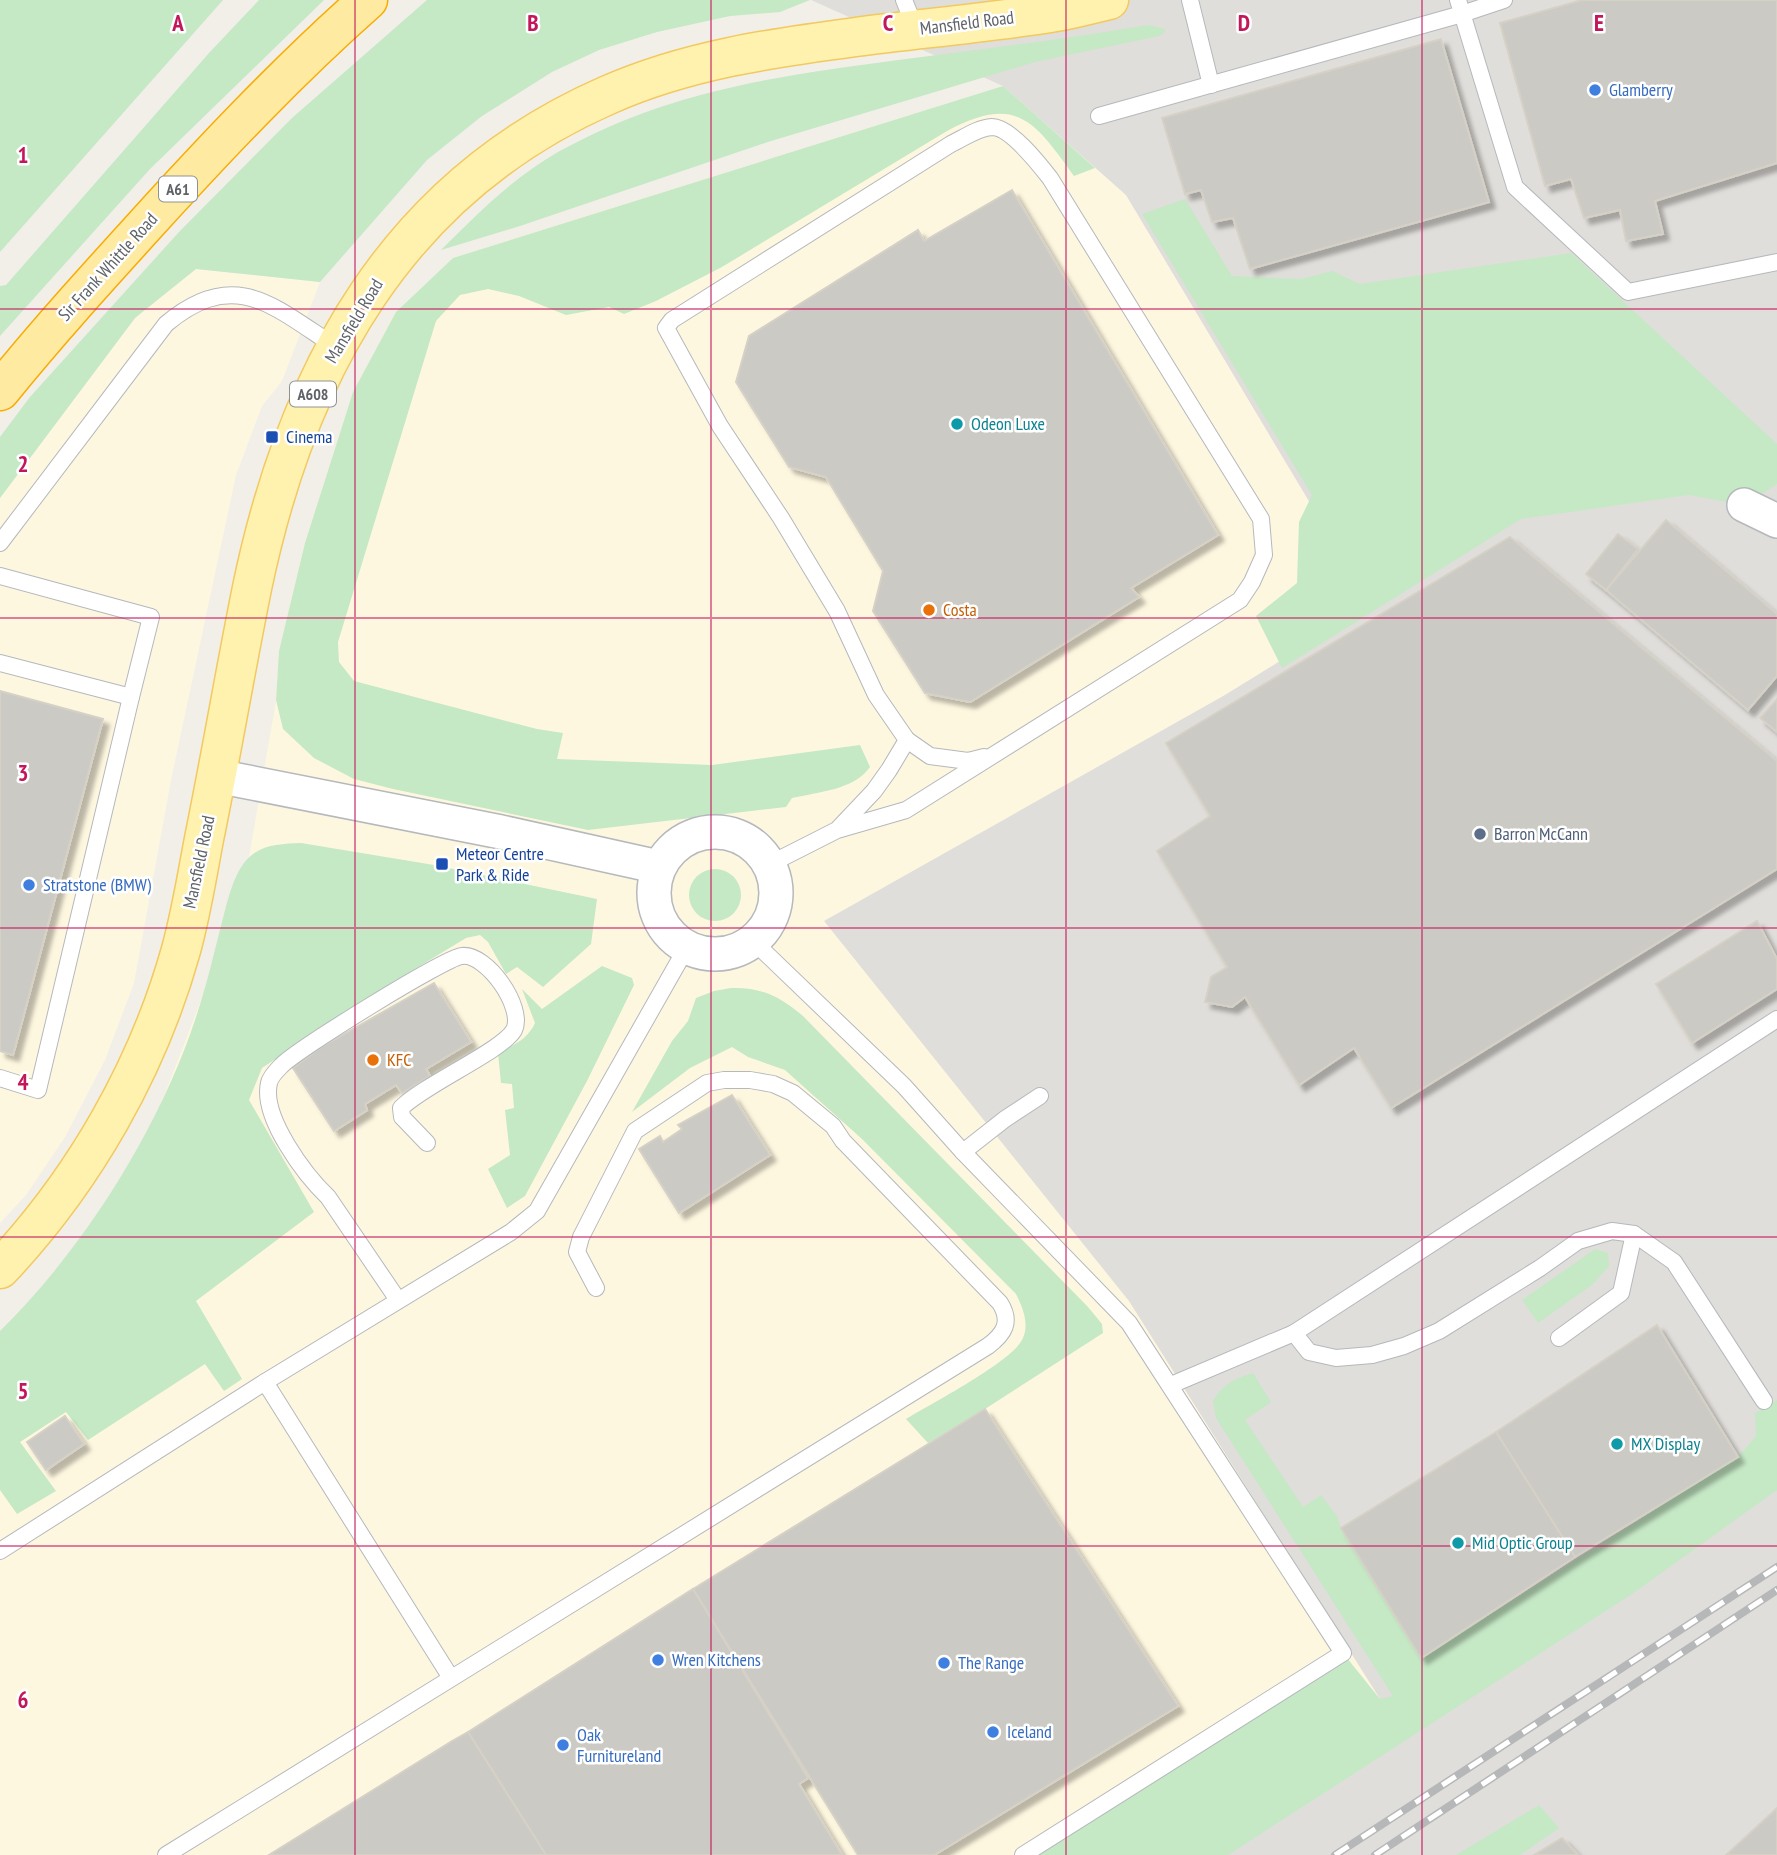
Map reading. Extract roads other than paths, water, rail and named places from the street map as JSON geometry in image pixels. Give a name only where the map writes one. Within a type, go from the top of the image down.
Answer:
[{"type":"highway","name":"Sir Frank Whittle Road","points":[[0,391],[86,290],[199,166],[279,84],[368,0]]},
{"type":"main road","name":"Mansfield Road","points":[[0,1269],[38,1226],[93,1149],[138,1065],[163,1006],[181,949],[253,583],[300,424],[336,346],[361,303],[420,225],[505,153],[572,112],[649,79],[750,51],[910,15],[1048,13],[1070,4],[1109,0]]},
{"type":"street","points":[[1744,505],[1777,521]]},
{"type":"street","points":[[217,776],[501,832],[659,867]]},
{"type":"street","points":[[703,832],[723,832],[742,837],[758,848],[769,864],[776,884],[775,905],[767,925],[753,941],[728,953],[714,954],[687,947],[671,936],[654,904],[654,885],[659,867],[670,851],[685,839],[703,832]]},
{"type":"lane","points":[[1190,0],[1211,85]]},
{"type":"lane","points":[[1099,116],[1211,85],[1460,7],[1504,0]]},
{"type":"lane","points":[[1460,7],[1515,187],[1628,292],[1777,262]]},
{"type":"lane","points":[[769,864],[837,830],[906,810],[1240,600],[1252,582],[1264,555],[1261,519],[1050,177],[1028,151],[999,129],[992,127],[976,131],[951,144],[672,320],[666,328],[720,426],[781,518],[837,611],[876,695],[907,740],[930,756],[968,761],[993,755]]},
{"type":"lane","points":[[0,543],[160,332],[177,314],[206,299],[239,294],[270,304],[336,346]]},
{"type":"lane","points":[[0,576],[151,617],[38,1090],[0,1079]]},
{"type":"lane","points":[[0,663],[131,697]]},
{"type":"lane","points":[[837,830],[874,791],[907,740]]},
{"type":"lane","points":[[753,941],[904,1086],[963,1152],[1129,1322],[1343,1653],[1023,1855]]},
{"type":"lane","points":[[0,1551],[265,1382],[510,1232],[537,1211],[687,947]]},
{"type":"lane","points":[[397,1300],[328,1197],[314,1183],[276,1124],[268,1103],[269,1081],[280,1066],[356,1016],[444,963],[460,956],[471,956],[489,967],[501,984],[517,1013],[517,1023],[502,1042],[437,1080],[401,1108],[402,1117],[427,1143]]},
{"type":"lane","points":[[1171,1385],[1294,1333],[1777,1019]]},
{"type":"lane","points":[[166,1855],[998,1338],[1006,1323],[1006,1313],[1000,1303],[843,1141],[833,1126],[793,1093],[773,1084],[750,1080],[707,1083],[635,1130],[579,1245],[578,1252],[596,1288]]},
{"type":"lane","points":[[963,1152],[1040,1096]]},
{"type":"lane","points":[[1294,1333],[1309,1352],[1336,1358],[1371,1355],[1404,1346],[1439,1331],[1578,1241],[1612,1231],[1634,1234],[1674,1262],[1764,1401]]},
{"type":"lane","points":[[1559,1338],[1621,1293],[1634,1234]]},
{"type":"lane","points":[[265,1382],[451,1678]]},
{"type":"railway","points":[[1335,1855],[1777,1567]]},
{"type":"railway","points":[[1375,1855],[1777,1590]]},
{"type":"place","name":"Glamberry","points":[[1595,90]]},
{"type":"place","name":"Odeon Luxe","points":[[957,424]]},
{"type":"place","name":"Cinema","points":[[272,437]]},
{"type":"place","name":"Costa","points":[[929,610]]},
{"type":"place","name":"Barron McCann","points":[[1480,834]]},
{"type":"place","name":"Meteor Centre Park & Ride","points":[[442,864]]},
{"type":"place","name":"Stratstone (BMW)","points":[[29,885]]},
{"type":"place","name":"KFC","points":[[373,1060]]},
{"type":"place","name":"MX Display","points":[[1617,1444]]},
{"type":"place","name":"Mid Optic Group","points":[[1458,1543]]},
{"type":"place","name":"Wren Kitchens","points":[[658,1660]]},
{"type":"place","name":"The Range","points":[[944,1663]]},
{"type":"place","name":"Iceland","points":[[993,1732]]},
{"type":"place","name":"Oak Furnitureland","points":[[563,1745]]}]
